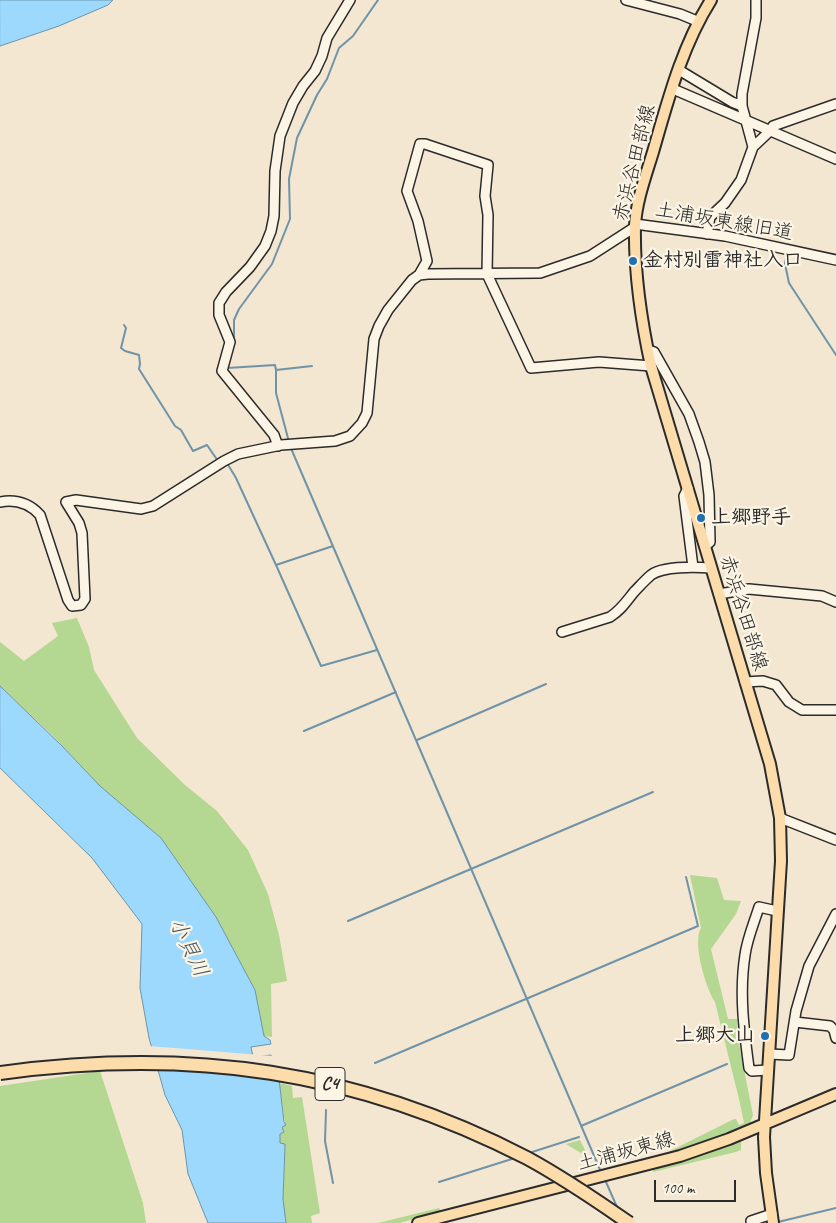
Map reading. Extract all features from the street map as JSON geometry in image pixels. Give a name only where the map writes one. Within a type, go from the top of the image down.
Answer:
[{"type":"highway","name":"C4","points":[[0,1073],[80,1064],[165,1062],[254,1070],[333,1085],[415,1109],[490,1140],[558,1176],[629,1223]]},
{"type":"main road","name":"赤浜谷田部線","points":[[711,0],[698,21],[679,70],[648,170],[635,226],[641,314],[648,350],[770,764],[780,818],[781,861],[765,1124],[765,1164],[772,1218]]},
{"type":"main road","name":"土浦坂東線","points":[[418,1223],[680,1156],[713,1145],[836,1094]]},
{"type":"street","points":[[278,446],[274,435],[222,371],[230,342],[220,315],[220,303],[226,292],[250,267],[265,246],[274,216],[275,172],[280,136],[293,103],[315,71],[322,56],[326,38],[350,0]]},
{"type":"street","points":[[626,0],[680,14],[698,21]]},
{"type":"street","points":[[753,147],[742,106],[742,94],[756,18],[756,0]]},
{"type":"street","points":[[679,70],[742,106]]},
{"type":"street","points":[[673,89],[836,159]]},
{"type":"street","points":[[706,234],[710,217],[725,203],[742,180],[753,147],[773,126],[836,104]]},
{"type":"street","points":[[420,276],[427,261],[418,221],[407,190],[420,144],[425,144],[488,165],[485,196],[488,215],[487,274],[531,368],[599,362],[652,366]]},
{"type":"street","points":[[0,502],[25,503],[33,507],[40,515],[68,600],[72,606],[77,607],[85,599],[82,533],[79,523],[66,502],[76,500],[141,509],[147,508],[238,454],[278,446],[335,441],[350,436],[362,423],[367,413],[374,339],[388,310],[412,280],[428,274],[540,273],[590,256],[635,226]]},
{"type":"street","name":"土浦坂東線旧道","points":[[635,226],[738,239],[836,260]]},
{"type":"street","points":[[648,350],[654,352],[689,414],[705,462],[711,521],[710,542],[705,546]]},
{"type":"street","points":[[688,488],[684,496],[693,567]]},
{"type":"street","points":[[562,632],[610,617],[625,606],[651,574],[693,567],[711,568]]},
{"type":"street","points":[[719,594],[749,589],[822,596],[836,602]]},
{"type":"street","points":[[745,682],[763,681],[776,685],[789,702],[802,710],[836,710]]},
{"type":"street","points":[[780,818],[836,840]]},
{"type":"street","points":[[768,1070],[752,1071],[749,1068],[742,999],[744,957],[759,907],[778,911]]},
{"type":"street","points":[[769,1054],[789,1055],[796,1011],[809,966],[836,914]]},
{"type":"street","points":[[795,1022],[830,1026],[834,1030],[836,1038]]},
{"type":"street","points":[[751,1221],[772,1218]]},
{"type":"green space","points":[[77,618],[89,647],[94,670],[137,738],[185,785],[217,811],[248,850],[268,894],[279,935],[287,981],[271,984],[272,1037],[264,1036],[255,990],[216,917],[161,838],[100,786],[54,737],[0,686],[0,642],[24,661],[58,636],[52,623]]},
{"type":"green space","points":[[690,875],[717,878],[724,900],[741,901],[736,914],[711,949],[728,1019],[737,1019],[738,1039],[753,1115],[750,1123],[738,1129],[658,1157],[734,1119],[736,1119],[739,1125],[744,1123],[715,1002],[711,996],[701,965],[698,944],[701,928]]},
{"type":"green space","points":[[100,1071],[143,1203],[146,1223],[0,1223],[0,1086]]},
{"type":"green space","points":[[279,1083],[292,1086],[293,1098],[302,1097],[320,1213],[311,1216],[312,1223],[286,1223],[283,1199],[285,1144],[279,1143],[280,1134],[284,1132],[282,1127],[285,1123]]},
{"type":"green space","points":[[580,1140],[589,1158],[566,1144]]},
{"type":"green space","points":[[741,1141],[741,1150],[736,1152],[653,1172],[653,1170]]},
{"type":"green space","points":[[439,1208],[441,1211],[400,1223],[378,1223]]},
{"type":"water","points":[[0,0],[113,0],[108,5],[59,26],[0,46]]},
{"type":"water","name":"小貝川","points":[[0,686],[100,786],[161,838],[216,917],[255,990],[264,1036],[270,1040],[271,1044],[251,1047],[253,1057],[271,1055],[272,1060],[277,1062],[284,1122],[286,1125],[282,1127],[284,1132],[280,1134],[280,1143],[285,1144],[283,1199],[286,1223],[208,1223],[188,1174],[182,1130],[165,1095],[149,1038],[140,988],[142,924],[92,858],[0,768]]},
{"type":"pier","points":[[149,1046],[273,1056],[274,1060],[280,1062],[281,1079],[154,1066]]},
{"type":"waterway","points":[[234,340],[234,320],[239,309],[272,264],[290,219],[289,179],[297,138],[317,95],[327,79],[339,48],[353,36],[378,0]]},
{"type":"waterway","points":[[787,251],[785,264],[789,283],[836,355]]},
{"type":"waterway","points":[[124,325],[126,328],[121,348],[139,355],[139,369],[175,426],[181,430],[193,451],[207,445],[218,461]]},
{"type":"waterway","points":[[227,367],[275,365],[276,370]]},
{"type":"waterway","points":[[289,442],[276,393],[276,370],[312,366]]},
{"type":"waterway","points":[[290,446],[601,1172]]},
{"type":"waterway","points":[[227,463],[236,478],[276,565],[333,546]]},
{"type":"waterway","points":[[276,565],[321,666],[377,650]]},
{"type":"waterway","points":[[417,740],[546,684]]},
{"type":"waterway","points":[[304,731],[396,692]]},
{"type":"waterway","points":[[348,921],[653,792]]},
{"type":"waterway","points":[[375,1063],[698,926],[686,877]]},
{"type":"waterway","points":[[581,1126],[727,1064]]},
{"type":"waterway","points":[[326,1110],[325,1141],[333,1183]]},
{"type":"waterway","points":[[529,1153],[579,1137]]},
{"type":"waterway","points":[[439,1182],[515,1158]]},
{"type":"waterway","points":[[606,1182],[617,1207]]},
{"type":"waterway","points":[[778,1222],[836,1208]]},
{"type":"place","name":"金村別雷神社入口","points":[[633,261]]},
{"type":"place","name":"上郷野手","points":[[701,518]]},
{"type":"place","name":"上郷大山","points":[[765,1036]]}]
